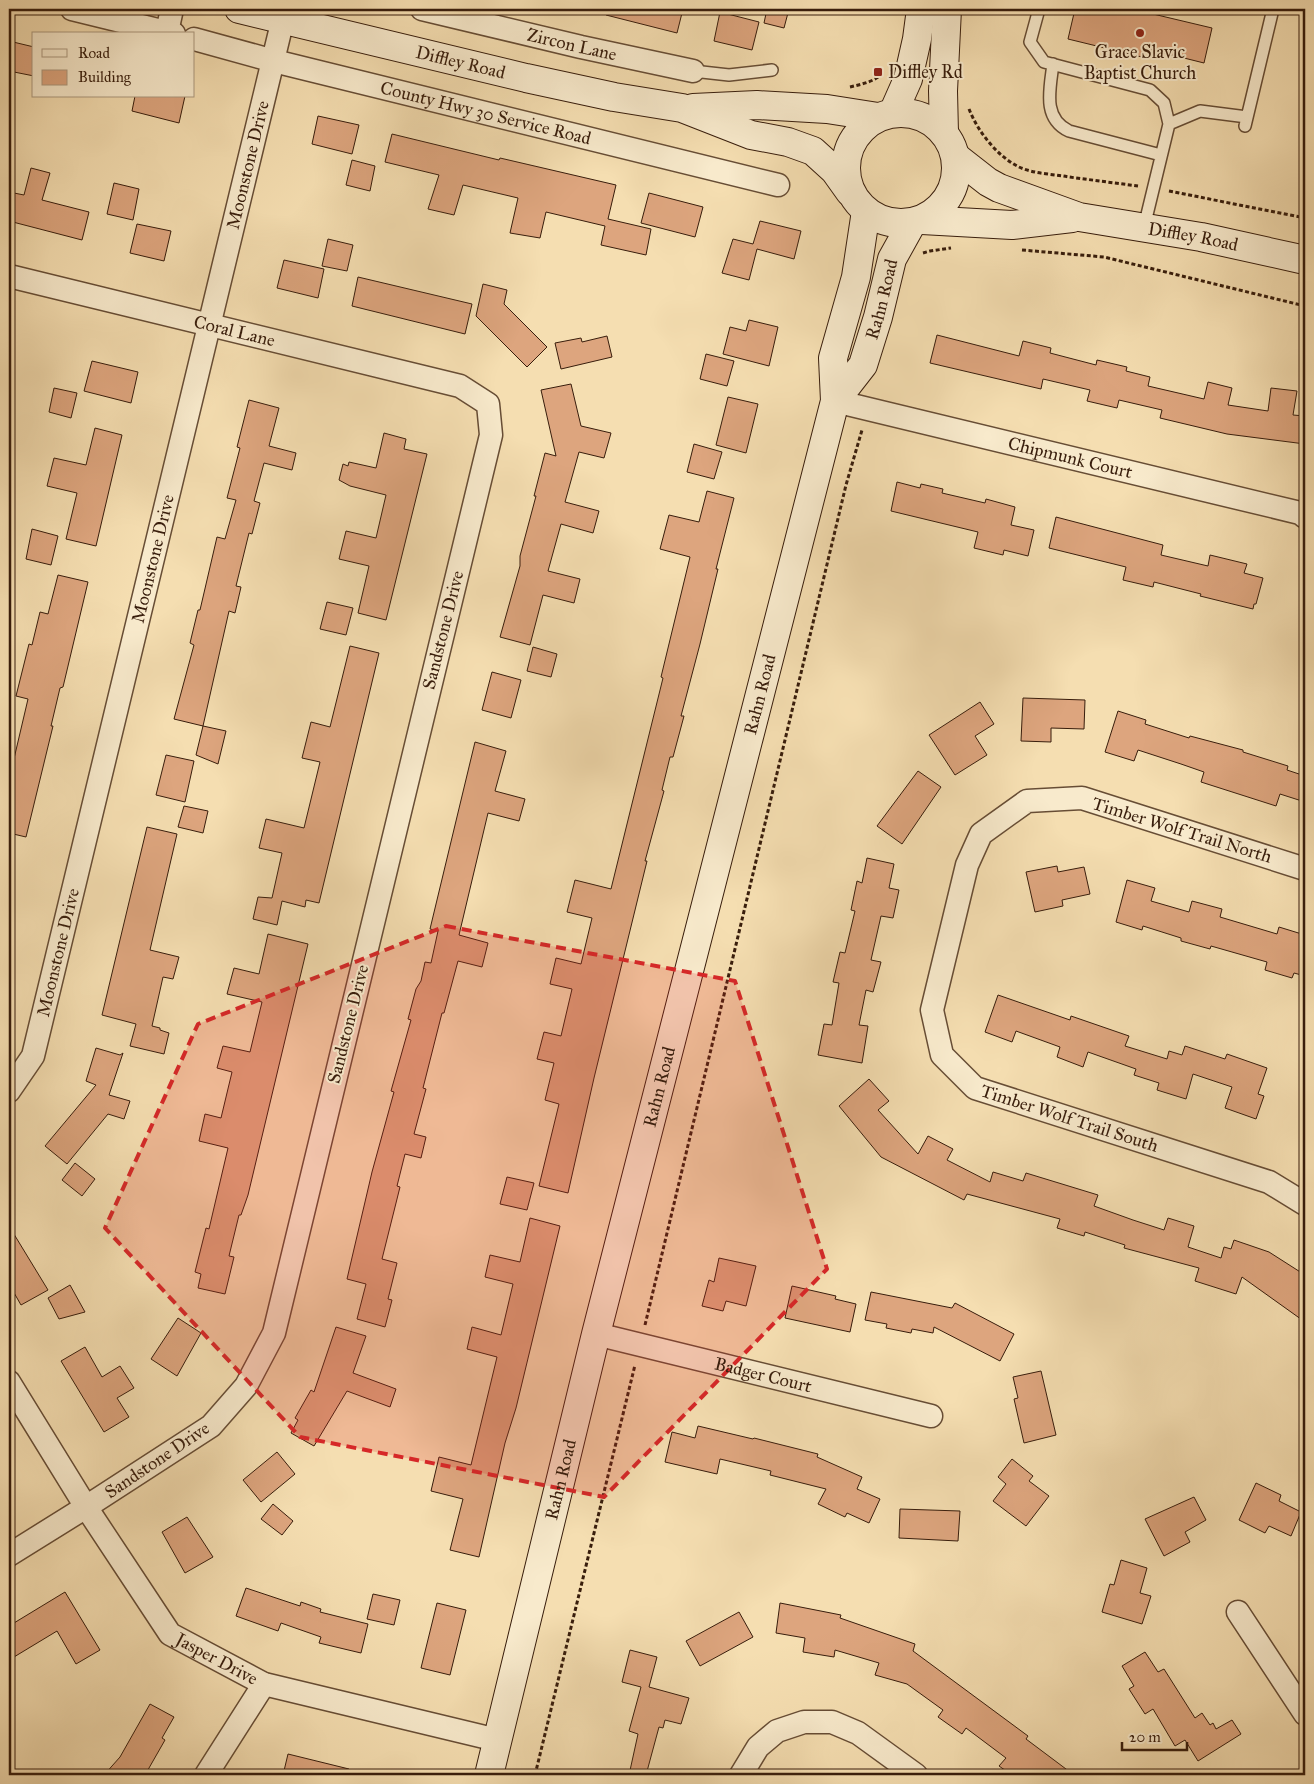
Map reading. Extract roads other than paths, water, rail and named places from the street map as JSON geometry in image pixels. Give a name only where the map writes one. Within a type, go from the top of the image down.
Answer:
[{"type":"street","points":[[72,9],[166,32]]},
{"type":"street","points":[[170,32],[172,9]]},
{"type":"street","name":"Diffley Road","points":[[239,9],[526,78],[614,97],[682,108],[757,105],[886,115]]},
{"type":"street","name":"Zircon Lane","points":[[422,9],[693,71]]},
{"type":"street","points":[[886,115],[910,74],[921,9]]},
{"type":"street","points":[[944,133],[943,91],[947,9]]},
{"type":"street","name":"Moonstone Drive","points":[[9,1091],[33,1056],[283,19]]},
{"type":"street","name":"County Hwy 30 Service Road","points":[[195,39],[274,61],[778,185]]},
{"type":"street","name":"Diffley Road","points":[[682,108],[751,135],[788,142],[813,151],[835,171],[858,202]]},
{"type":"street","points":[[912,114],[930,120],[944,133],[952,144],[956,158],[956,177],[950,195],[938,210],[917,221],[896,224],[880,220],[858,202],[845,175],[846,157],[852,141],[863,127],[886,115],[912,114]]},
{"type":"street","name":"Diffley Road","points":[[956,158],[999,188],[1079,217],[1209,239],[1305,260]]},
{"type":"street","name":"Rahn Road","points":[[489,1775],[596,1334],[835,401],[833,358],[856,277],[858,202]]},
{"type":"street","name":"Diffley Road","points":[[917,221],[1012,225],[1079,217]]},
{"type":"street","name":"Rahn Road","points":[[835,401],[863,365],[878,317],[892,259],[917,221]]},
{"type":"street","name":"Coral Lane","points":[[9,276],[460,386]]},
{"type":"street","name":"Sandstone Drive","points":[[9,1554],[86,1507],[211,1426],[246,1386],[274,1333],[491,435],[488,404],[460,386]]},
{"type":"street","name":"Chipmunk Court","points":[[835,401],[1300,513],[1305,517]]},
{"type":"street","name":"Timber Wolf Trail North","points":[[967,864],[981,834],[1027,801],[1082,798],[1305,869]]},
{"type":"street","name":"Timber Wolf Trail South","points":[[967,864],[932,1010],[942,1055],[975,1088],[1269,1182],[1305,1204]]},
{"type":"street","name":"Badger Court","points":[[596,1334],[931,1416]]},
{"type":"street","name":"Jasper Drive","points":[[9,1382],[86,1507],[170,1634],[264,1684],[497,1740]]},
{"type":"street","points":[[1238,1612],[1305,1714]]},
{"type":"street","points":[[206,1775],[264,1684]]},
{"type":"street","points":[[741,1775],[758,1747],[778,1731],[804,1722],[832,1722],[858,1732],[916,1775]]},
{"type":"lane","points":[[1039,9],[1030,42],[1044,62],[1150,90],[1164,102],[1168,124],[1144,228]]},
{"type":"lane","points":[[1168,124],[1200,112],[1246,122],[1273,9]]},
{"type":"lane","points":[[1053,64],[1049,99],[1052,115],[1056,123],[1069,131],[1161,156]]},
{"type":"lane","points":[[693,71],[729,75],[772,70]]},
{"type":"place","name":"Grace Slavic Baptist Church","points":[[1140,33]]},
{"type":"place","name":"Diffley Rd","points":[[878,72]]}]
